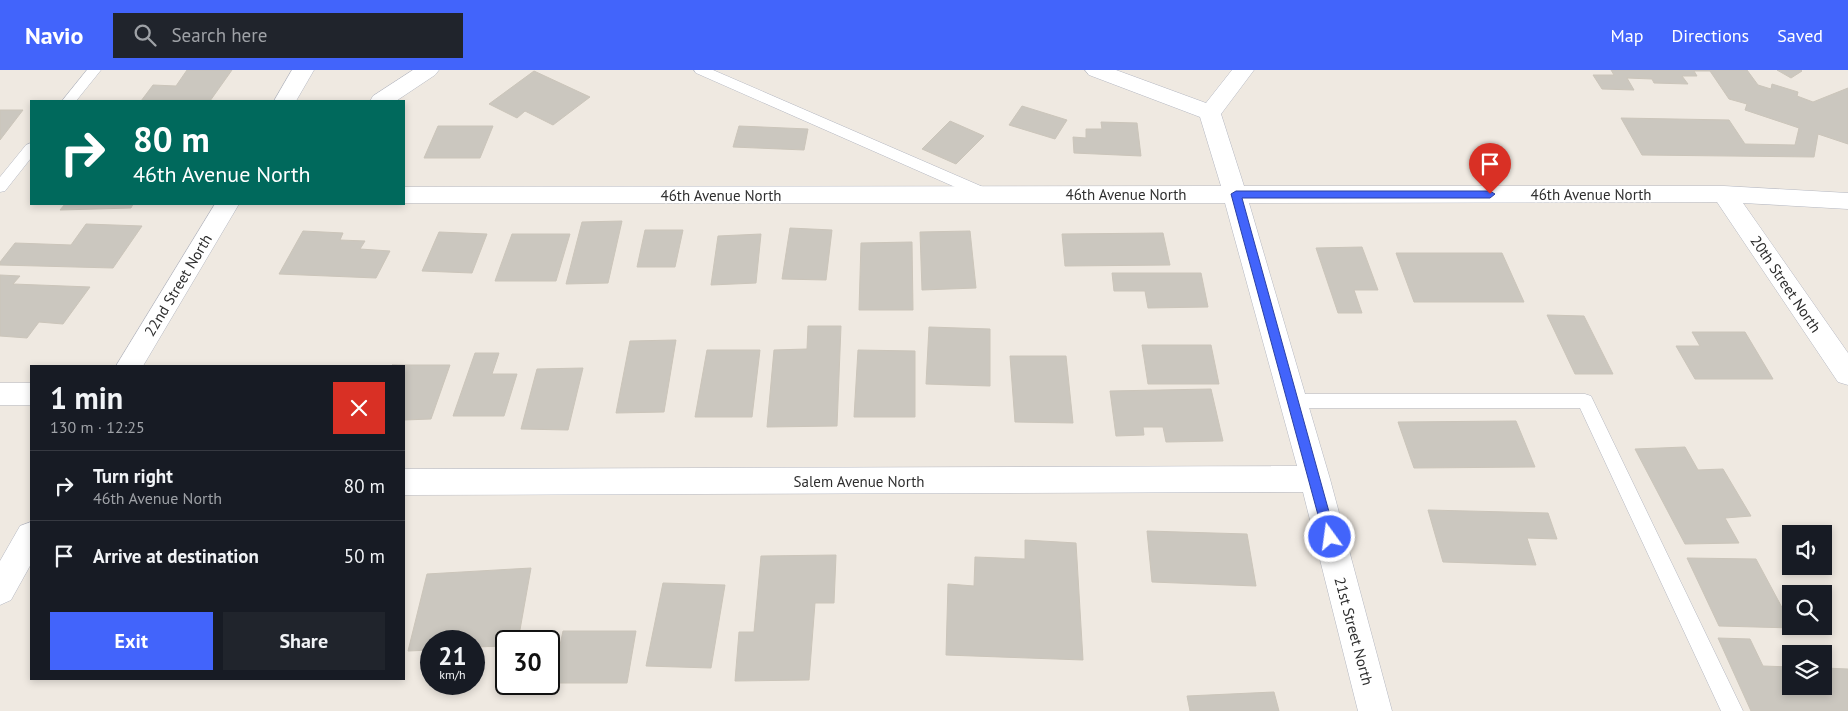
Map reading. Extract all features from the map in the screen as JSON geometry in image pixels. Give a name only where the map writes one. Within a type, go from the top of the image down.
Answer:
[{"type":"street","points":[[286,100],[303,70]]},
{"type":"street","points":[[383,100],[428,70]]},
{"type":"street","points":[[1096,70],[1210,113],[1243,70]]},
{"type":"street","name":"21st Street North","points":[[1210,113],[1236,194],[1315,479],[1375,711]]},
{"type":"street","name":"46th Avenue North","points":[[405,195],[1724,194],[1848,201]]},
{"type":"street","name":"20th Street North","points":[[1724,194],[1848,374]]},
{"type":"street","name":"22nd Street North","points":[[131,365],[226,205]]},
{"type":"street","points":[[0,394],[30,394]]},
{"type":"street","name":"Salem Avenue North","points":[[405,482],[1315,479]]},
{"type":"street","points":[[0,590],[30,538]]},
{"type":"lane","points":[[70,100],[94,70]]},
{"type":"lane","points":[[701,70],[985,194]]},
{"type":"lane","points":[[0,187],[30,149]]},
{"type":"lane","points":[[1293,401],[1585,401],[1732,711]]},
{"type":"building","points":[[187,70],[232,70],[211,100],[142,100],[153,85],[176,86]]},
{"type":"building","points":[[1611,70],[1747,70],[1758,85],[1771,89],[1772,84],[1798,92],[1797,96],[1813,102],[1848,88],[1848,144],[1818,134],[1814,157],[1642,155],[1621,118],[1729,120],[1745,144],[1795,145],[1799,128],[1745,110],[1747,104],[1729,99],[1710,71],[1694,71],[1697,76],[1682,76],[1688,84],[1654,83],[1652,79],[1627,78],[1634,90],[1602,89],[1593,75],[1614,75]]},
{"type":"building","points":[[1777,70],[1801,70],[1802,71],[1791,78]]},
{"type":"building","points":[[534,71],[590,97],[553,125],[525,111],[517,118],[489,104]]},
{"type":"building","points":[[1022,106],[1067,120],[1055,139],[1009,125]]},
{"type":"building","points":[[0,110],[23,110],[0,140]]},
{"type":"building","points":[[950,121],[984,136],[956,164],[922,149]]},
{"type":"building","points":[[1101,122],[1137,123],[1141,156],[1074,153],[1073,137],[1086,138],[1086,129],[1102,129]]},
{"type":"building","points":[[438,126],[493,126],[480,158],[424,158]]},
{"type":"building","points":[[739,126],[808,129],[804,150],[733,147]]},
{"type":"building","points":[[64,205],[132,205],[131,208],[60,210]]},
{"type":"building","points":[[622,221],[608,283],[566,284],[582,222]]},
{"type":"building","points":[[86,224],[142,226],[113,268],[0,265],[0,262],[15,243],[71,245]]},
{"type":"building","points":[[790,228],[832,230],[826,280],[782,279]]},
{"type":"building","points":[[645,230],[683,230],[675,267],[637,267]]},
{"type":"building","points":[[303,231],[343,233],[340,240],[365,241],[360,249],[390,251],[376,278],[279,274]]},
{"type":"building","points":[[970,231],[976,288],[922,290],[920,232]]},
{"type":"building","points":[[439,232],[487,234],[472,273],[422,271]]},
{"type":"building","points":[[1163,233],[1170,265],[1065,266],[1062,234]]},
{"type":"building","points":[[512,234],[570,234],[556,281],[495,281]]},
{"type":"building","points":[[761,234],[756,283],[711,285],[718,236]]},
{"type":"building","points":[[912,242],[913,310],[859,310],[861,243]]},
{"type":"building","points":[[1362,247],[1378,290],[1354,290],[1362,313],[1338,313],[1316,248]]},
{"type":"building","points":[[1396,253],[1502,253],[1524,302],[1414,302]]},
{"type":"building","points":[[1112,273],[1201,273],[1208,307],[1148,308],[1145,291],[1114,291]]},
{"type":"building","points":[[0,275],[20,276],[13,284],[90,287],[63,324],[39,322],[27,338],[0,336]]},
{"type":"building","points":[[1547,315],[1584,316],[1613,374],[1575,374]]},
{"type":"building","points":[[808,326],[841,326],[837,426],[767,427],[774,350],[807,349]]},
{"type":"building","points":[[929,327],[990,329],[990,386],[926,384]]},
{"type":"building","points":[[1692,332],[1745,332],[1773,379],[1695,379],[1676,346],[1700,346]]},
{"type":"building","points":[[676,340],[664,412],[616,413],[630,341]]},
{"type":"building","points":[[1142,345],[1211,345],[1219,384],[1148,384]]},
{"type":"building","points":[[707,350],[760,350],[752,417],[695,417]]},
{"type":"building","points":[[858,350],[915,351],[915,417],[854,417]]},
{"type":"building","points":[[475,353],[499,353],[492,374],[517,374],[504,416],[453,416]]},
{"type":"building","points":[[1010,356],[1066,356],[1073,423],[1015,422]]},
{"type":"building","points":[[405,365],[450,365],[431,419],[405,420]]},
{"type":"building","points":[[583,368],[568,430],[521,429],[537,369]]},
{"type":"building","points":[[1211,389],[1223,441],[1166,442],[1163,427],[1143,427],[1144,435],[1116,436],[1110,391]]},
{"type":"building","points":[[1516,421],[1535,467],[1414,468],[1398,422]]},
{"type":"building","points":[[1685,447],[1698,470],[1723,469],[1751,516],[1725,518],[1739,543],[1685,544],[1635,449]]},
{"type":"building","points":[[1428,510],[1548,513],[1557,539],[1527,538],[1536,565],[1443,562]]},
{"type":"building","points":[[1147,531],[1247,534],[1256,586],[1152,582]]},
{"type":"building","points":[[1025,540],[1076,543],[1083,660],[946,655],[948,584],[974,586],[975,557],[1025,559]]},
{"type":"building","points":[[836,555],[834,603],[815,603],[809,680],[735,681],[739,632],[754,632],[761,556]]},
{"type":"building","points":[[1687,558],[1756,559],[1782,607],[1782,628],[1719,626]]},
{"type":"building","points":[[531,568],[520,630],[495,630],[495,646],[485,647],[485,630],[420,630],[420,650],[408,651],[427,574]]},
{"type":"building","points":[[663,583],[725,585],[711,668],[646,666]]},
{"type":"building","points":[[563,631],[636,631],[627,683],[560,683],[560,645]]},
{"type":"building","points":[[1718,638],[1750,639],[1763,666],[1782,667],[1782,695],[1832,695],[1832,668],[1848,669],[1848,711],[1751,711]]},
{"type":"building","points":[[1274,692],[1279,711],[1190,711],[1187,696]]},
{"type":"route","points":[[1330,537],[1236,194],[1490,194]]}]
